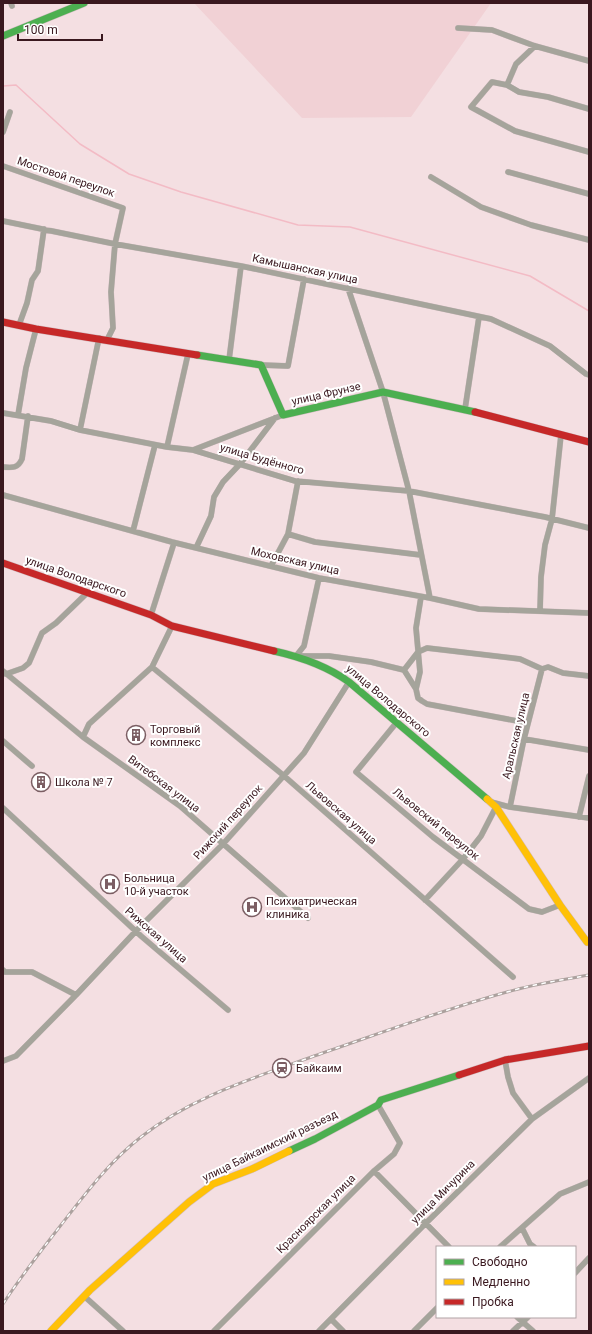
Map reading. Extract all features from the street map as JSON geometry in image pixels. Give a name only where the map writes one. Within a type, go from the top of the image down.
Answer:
[{"type":"street","points":[[3,36],[84,3]]},
{"type":"street","points":[[458,28],[492,30],[535,46],[589,61]]},
{"type":"street","points":[[507,85],[516,64],[535,46]]},
{"type":"street","points":[[589,109],[548,97],[519,92],[507,85],[492,82],[471,107],[515,131],[589,152]]},
{"type":"street","points":[[3,132],[10,112]]},
{"type":"street","name":"Мостовой переулок","points":[[3,166],[123,208],[115,244]]},
{"type":"street","points":[[508,172],[589,194]]},
{"type":"street","points":[[431,177],[481,207],[531,225],[589,240]]},
{"type":"street","name":"Камышанская улица","points":[[3,221],[115,244],[241,266],[491,319],[550,346],[589,375]]},
{"type":"street","points":[[19,325],[27,303],[32,280],[38,271],[44,229]]},
{"type":"street","points":[[107,340],[113,328],[111,292],[115,244]]},
{"type":"street","points":[[229,360],[241,266]]},
{"type":"street","points":[[3,322],[36,329],[99,338],[188,354],[261,365],[288,366],[304,279]]},
{"type":"street","points":[[348,288],[383,392],[409,491],[430,598]]},
{"type":"street","points":[[465,410],[479,316]]},
{"type":"street","points":[[18,415],[26,368],[36,329]]},
{"type":"street","points":[[80,430],[99,338]]},
{"type":"street","points":[[167,447],[188,354]]},
{"type":"street","name":"улица Фрунзе","points":[[261,365],[282,415],[383,392],[465,410],[589,442]]},
{"type":"street","name":"улица Будённого","points":[[3,413],[28,416],[80,430],[155,445],[193,450],[298,481],[409,491],[552,519],[589,528]]},
{"type":"street","points":[[193,450],[282,415]]},
{"type":"street","points":[[3,467],[14,468],[20,464],[28,416]]},
{"type":"street","points":[[196,548],[211,516],[214,497],[223,482],[240,464],[275,418]]},
{"type":"street","points":[[540,611],[541,577],[544,552],[552,519],[561,435]]},
{"type":"street","points":[[133,531],[155,445]]},
{"type":"street","points":[[272,566],[288,534],[298,481]]},
{"type":"street","name":"Моховская улица","points":[[3,495],[174,543],[319,578],[421,596],[479,609],[589,613]]},
{"type":"street","points":[[288,534],[315,542],[421,555]]},
{"type":"street","points":[[151,615],[174,543]]},
{"type":"street","name":"улица Володарского","points":[[3,563],[151,615],[172,626],[296,656],[335,672],[397,722],[493,805],[560,905],[587,942]]},
{"type":"street","points":[[296,656],[304,646],[319,578]]},
{"type":"street","points":[[5,673],[23,668],[28,663],[42,633],[56,623],[87,593]]},
{"type":"street","points":[[416,689],[420,672],[416,628],[421,596]]},
{"type":"street","points":[[83,737],[90,724],[152,667],[172,626]]},
{"type":"street","points":[[404,670],[418,652],[427,648],[520,660],[542,670],[548,668],[563,673],[589,676]]},
{"type":"street","points":[[296,656],[329,656],[371,662],[404,670],[416,689],[418,698],[427,704],[528,724]]},
{"type":"street","name":"Львовская улица","points":[[152,667],[283,775],[513,977]]},
{"type":"street","name":"Аральская улица","points":[[510,807],[524,739],[542,670]]},
{"type":"street","name":"Витебская улица","points":[[5,673],[83,737],[180,806],[308,918]]},
{"type":"street","name":"Рижский переулок","points":[[4,1059],[16,1056],[136,931],[223,844],[304,753],[349,682]]},
{"type":"street","name":"Львовский переулок","points":[[397,722],[356,772],[463,859],[529,909],[542,912],[560,905]]},
{"type":"street","points":[[524,739],[589,750]]},
{"type":"street","points":[[3,741],[32,766]]},
{"type":"street","points":[[579,817],[589,776]]},
{"type":"street","points":[[425,900],[463,859],[481,836],[493,805],[589,818]]},
{"type":"street","name":"Рижская улица","points":[[3,808],[136,931],[228,1010]]},
{"type":"street","points":[[3,970],[5,972],[32,972],[76,995]]},
{"type":"street","name":"улица Байкаимский разъезд","points":[[50,1331],[84,1296],[189,1202],[212,1184],[252,1168],[315,1139],[378,1105],[382,1100],[505,1060],[589,1046]]},
{"type":"street","points":[[505,1060],[513,1093],[532,1119]]},
{"type":"street","name":"улица Мичурина","points":[[319,1331],[532,1119],[589,1078]]},
{"type":"street","name":"Красноярская улица","points":[[214,1331],[374,1170],[394,1154],[400,1143],[378,1105]]},
{"type":"street","points":[[374,1170],[448,1246]]},
{"type":"street","points":[[501,1246],[560,1194],[589,1182]]},
{"type":"street","points":[[522,1228],[530,1244],[533,1246]]},
{"type":"street","points":[[576,1272],[589,1258]]},
{"type":"street","points":[[84,1296],[123,1331]]},
{"type":"street","points":[[414,1331],[436,1309]]},
{"type":"street","points":[[518,1318],[533,1331]]},
{"type":"street","points":[[513,1331],[527,1318]]},
{"type":"street","points":[[330,1319],[343,1331]]},
{"type":"shaded area","points":[[194,3],[491,3],[411,117],[302,118]]},
{"type":"waterway","points":[[3,86],[16,85],[80,144],[129,174],[181,192],[298,225],[350,227],[530,276],[589,311]]},
{"type":"railway","points":[[3,1304],[46,1244],[108,1167],[141,1137],[160,1123],[181,1111],[246,1081],[434,1014],[517,989],[589,975]]},
{"type":"traffic: fast","points":[[3,36],[84,3]]},
{"type":"traffic: fast","points":[[197,355],[261,365],[283,415],[383,392],[475,412]]},
{"type":"traffic: fast","points":[[274,651],[313,663],[341,676],[487,799]]},
{"type":"traffic: fast","points":[[289,1151],[315,1139],[378,1105],[381,1100],[459,1075]]},
{"type":"traffic: slow","points":[[487,799],[496,807],[560,905],[587,942]]},
{"type":"traffic: slow","points":[[51,1331],[90,1290],[189,1202],[213,1184],[252,1169],[289,1151]]},
{"type":"traffic: jam","points":[[3,322],[36,329],[197,355]]},
{"type":"traffic: jam","points":[[475,412],[589,442]]},
{"type":"traffic: jam","points":[[3,563],[151,615],[172,626],[274,651]]},
{"type":"traffic: jam","points":[[459,1075],[505,1060],[589,1046]]},
{"type":"place","name":"Торговый комплекс","points":[[136,735]]},
{"type":"place","name":"Школа № 7","points":[[41,782]]},
{"type":"place","name":"Больница 10-й участок","points":[[110,884]]},
{"type":"place","name":"Психиатрическая клиника","points":[[252,907]]},
{"type":"place","name":"Байкаим","points":[[282,1068]]}]
